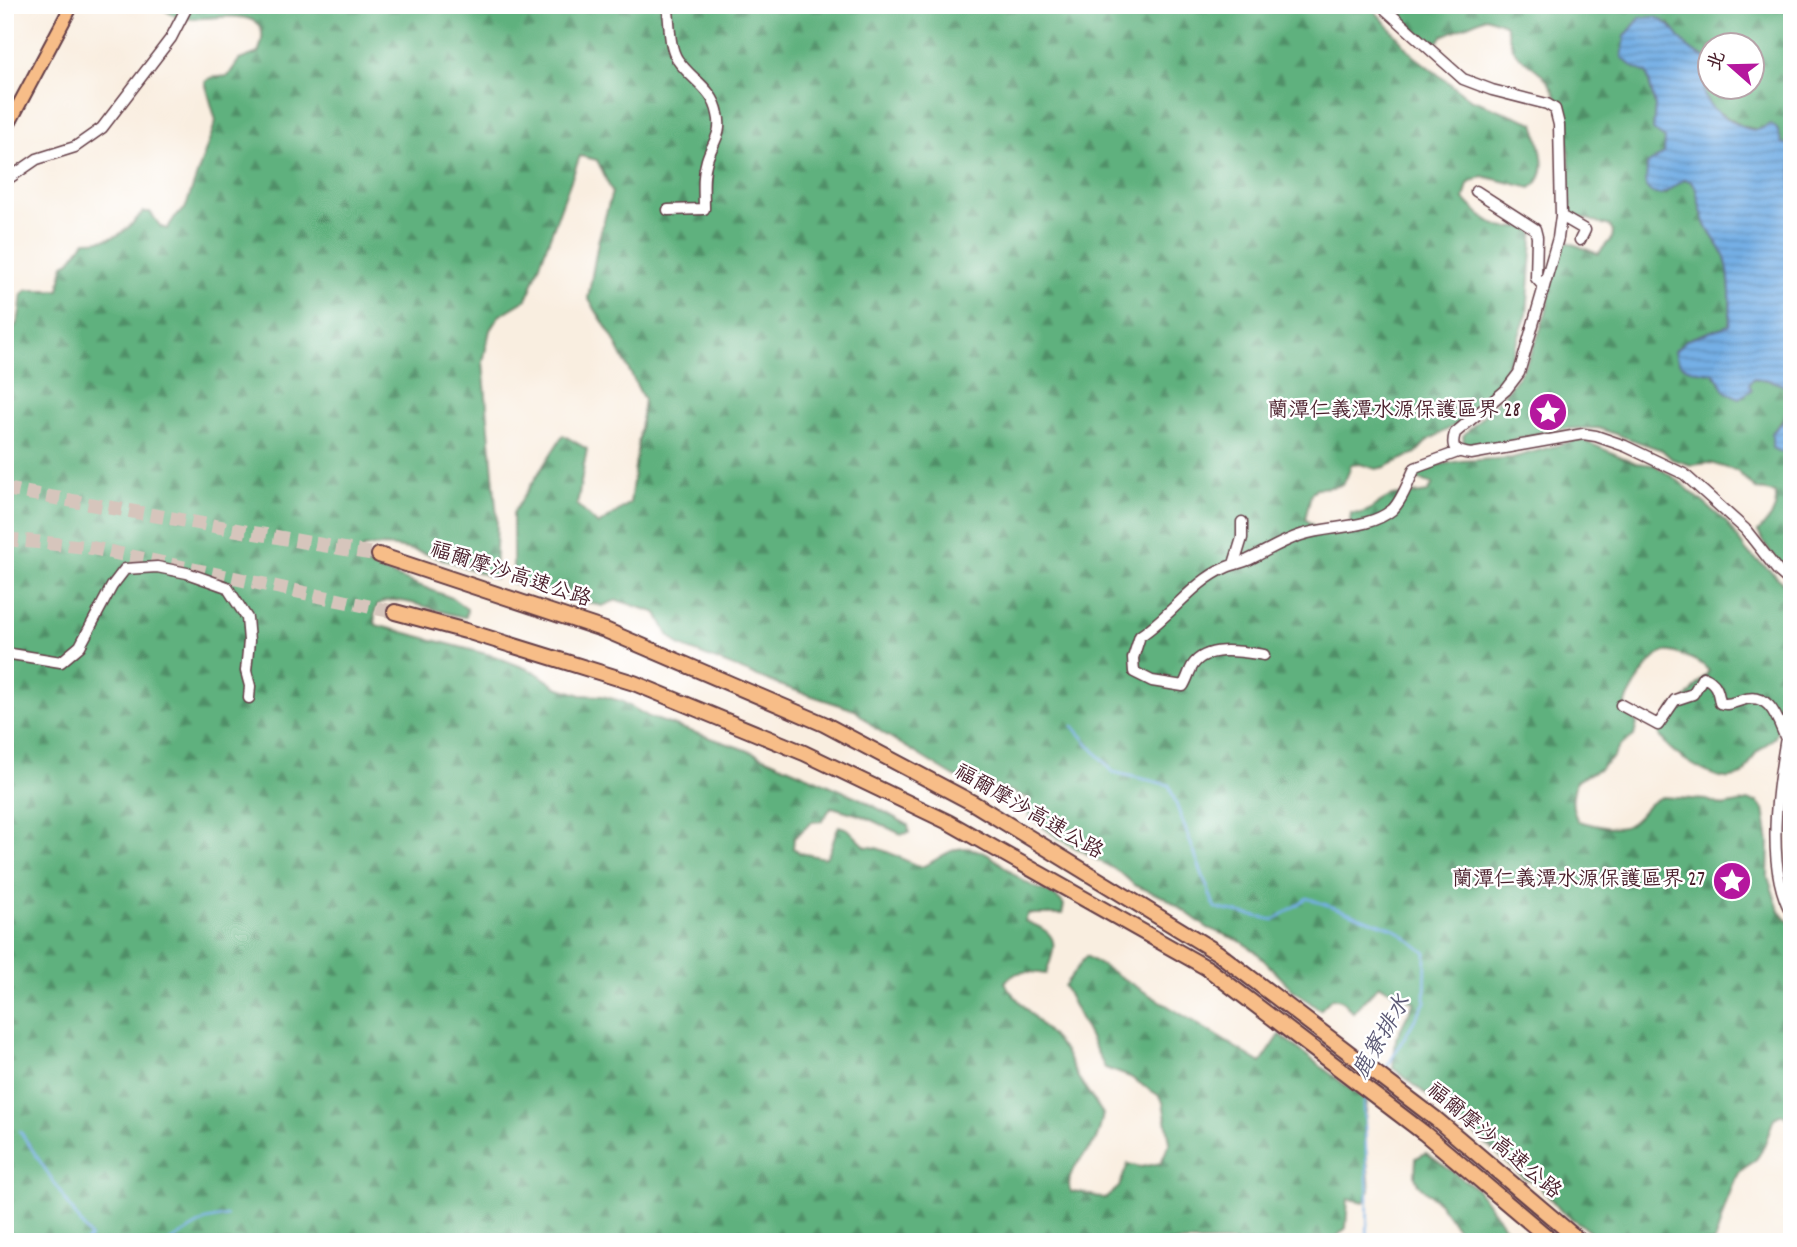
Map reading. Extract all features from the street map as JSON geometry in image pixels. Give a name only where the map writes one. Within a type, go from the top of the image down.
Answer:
[{"type":"highway","name":"福爾摩沙高速公路","points":[[379,555],[605,630],[824,724],[972,803],[1218,953],[1436,1119],[1581,1242]]},
{"type":"highway","name":"福爾摩沙高速公路","points":[[395,612],[634,683],[804,753],[948,822],[1207,968],[1424,1133],[1553,1242]]},
{"type":"main road","points":[[5,131],[72,5]]},
{"type":"street","points":[[5,181],[37,159],[75,147],[102,128],[171,38],[188,5]]},
{"type":"street","points":[[668,210],[704,209],[703,181],[707,159],[717,140],[720,126],[712,95],[690,75],[674,51],[669,5]]},
{"type":"street","points":[[1384,5],[1385,10],[1463,79],[1492,90],[1547,104],[1555,109],[1559,124],[1561,216],[1558,238],[1519,373],[1506,390],[1455,433],[1453,448],[1458,452]]},
{"type":"street","points":[[1476,191],[1535,229],[1536,278],[1544,287]]},
{"type":"street","points":[[1561,216],[1585,230],[1580,240]]},
{"type":"street","points":[[1264,655],[1235,650],[1200,658],[1193,664],[1183,686],[1152,681],[1134,672],[1132,666],[1140,636],[1157,625],[1170,609],[1201,581],[1303,534],[1347,528],[1360,522],[1373,521],[1394,508],[1415,468],[1458,452],[1471,454],[1583,434],[1625,446],[1685,474],[1745,529],[1778,571],[1792,583]]},
{"type":"street","points":[[1234,564],[1242,538],[1242,522]]},
{"type":"street","points":[[5,653],[61,662],[80,646],[111,586],[125,569],[157,567],[187,573],[227,587],[247,618],[249,641],[246,671],[250,686],[249,698]]},
{"type":"street","points":[[1621,705],[1658,725],[1675,700],[1693,694],[1703,677],[1711,680],[1717,688],[1720,704],[1761,698],[1771,706],[1786,739]]},
{"type":"street","points":[[1792,705],[1777,817],[1776,856],[1780,888],[1792,914]]},
{"type":"green space","points":[[162,5],[1370,5],[1414,56],[1470,99],[1534,123],[1542,158],[1541,174],[1537,182],[1531,188],[1482,176],[1468,184],[1464,199],[1483,217],[1500,227],[1534,228],[1527,314],[1511,358],[1499,380],[1483,401],[1457,424],[1427,441],[1416,453],[1376,469],[1360,464],[1351,465],[1346,479],[1340,485],[1316,488],[1311,494],[1305,519],[1326,533],[1337,535],[1349,530],[1351,513],[1363,513],[1393,496],[1428,492],[1433,484],[1410,474],[1416,469],[1460,461],[1512,458],[1580,439],[1636,463],[1654,465],[1675,478],[1726,522],[1747,552],[1792,593],[1792,689],[1775,737],[1756,753],[1743,775],[1728,778],[1708,772],[1677,754],[1662,739],[1659,732],[1671,708],[1686,699],[1709,671],[1693,659],[1665,652],[1648,666],[1625,704],[1637,724],[1634,736],[1620,746],[1613,757],[1599,769],[1576,781],[1573,797],[1578,821],[1611,828],[1628,825],[1652,802],[1662,797],[1707,800],[1723,806],[1757,802],[1764,809],[1769,842],[1768,877],[1779,910],[1792,926],[1792,1120],[1782,1114],[1774,1118],[1759,1155],[1741,1171],[1735,1181],[1714,1242],[1606,1242],[1561,1211],[1538,1184],[1523,1177],[1456,1118],[1393,1068],[1396,1038],[1414,1002],[1379,985],[1353,1012],[1341,1000],[1332,998],[1320,1010],[1292,989],[1255,951],[1238,940],[1208,928],[1166,898],[1134,885],[1121,873],[1058,838],[1029,817],[1028,798],[979,780],[961,780],[953,776],[875,728],[855,710],[785,687],[680,646],[668,635],[657,613],[617,600],[602,606],[513,583],[513,513],[563,435],[587,449],[577,505],[598,525],[630,503],[644,400],[613,338],[588,298],[598,242],[612,192],[597,160],[580,156],[527,299],[499,316],[490,330],[483,362],[497,518],[495,578],[413,550],[379,546],[363,548],[361,556],[364,564],[452,598],[467,609],[466,617],[456,616],[393,600],[382,602],[375,610],[376,625],[494,656],[535,672],[557,687],[581,695],[602,696],[621,701],[649,717],[752,752],[861,799],[908,825],[909,833],[901,834],[863,816],[832,807],[821,821],[812,822],[794,838],[793,848],[800,853],[825,858],[839,826],[848,829],[866,847],[885,851],[921,867],[954,850],[974,849],[990,856],[1027,883],[1057,897],[1064,905],[1062,914],[1028,914],[1025,921],[1045,930],[1053,940],[1046,974],[1019,973],[1005,982],[1009,990],[1065,1051],[1077,1076],[1103,1114],[1097,1137],[1070,1176],[1070,1192],[1105,1199],[1119,1187],[1128,1164],[1141,1167],[1161,1163],[1170,1142],[1163,1102],[1158,1095],[1130,1077],[1105,1068],[1064,986],[1086,956],[1261,1063],[1280,1035],[1367,1102],[1364,1128],[1370,1190],[1364,1202],[1348,1199],[1346,1228],[1331,1242],[5,1242],[5,335],[17,323],[22,294],[27,290],[59,290],[64,264],[70,261],[85,241],[104,240],[118,235],[143,212],[150,212],[161,227],[167,229],[185,209],[216,121],[205,82],[210,78],[228,76],[239,60],[258,53],[262,36],[259,26],[251,20],[239,17],[182,18],[163,9]]},
{"type":"green space","points":[[1387,5],[1792,5],[1792,145],[1782,144],[1777,129],[1758,130],[1742,126],[1711,108],[1708,102],[1766,102],[1766,32],[1696,32],[1696,53],[1684,44],[1669,23],[1633,67],[1647,73],[1655,106],[1653,129],[1665,138],[1665,194],[1683,180],[1691,181],[1695,186],[1706,224],[1723,253],[1727,268],[1729,325],[1686,340],[1693,370],[1714,373],[1726,392],[1749,384],[1753,378],[1774,382],[1792,392],[1785,414],[1772,433],[1772,447],[1792,457],[1792,577],[1758,532],[1774,509],[1775,493],[1756,489],[1737,471],[1710,463],[1691,465],[1672,459],[1662,450],[1598,428],[1553,429],[1489,447],[1464,443],[1463,436],[1505,392],[1529,357],[1546,312],[1555,266],[1562,249],[1568,242],[1598,254],[1612,238],[1613,232],[1610,226],[1573,215],[1569,210],[1568,145],[1557,97],[1546,78],[1514,50],[1505,24],[1486,17],[1442,36],[1438,42],[1431,41],[1398,20]]},
{"type":"green space","points":[[1426,1153],[1477,1189],[1505,1227],[1521,1242],[1456,1242],[1459,1231],[1438,1202],[1418,1184],[1415,1176],[1416,1158]]},
{"type":"water","points":[[1656,17],[1664,22],[1696,53],[1696,102],[1708,102],[1715,111],[1748,129],[1757,130],[1771,124],[1777,129],[1782,143],[1792,145],[1792,392],[1774,382],[1753,378],[1749,384],[1752,390],[1739,398],[1726,392],[1714,373],[1689,369],[1676,358],[1675,351],[1686,340],[1729,325],[1730,288],[1725,259],[1706,224],[1695,186],[1690,181],[1683,180],[1660,194],[1651,192],[1646,187],[1647,165],[1664,153],[1665,138],[1653,130],[1655,106],[1647,73],[1622,58],[1625,36],[1640,18]]},
{"type":"water","points":[[1792,397],[1791,457],[1772,448],[1772,433],[1783,421]]},
{"type":"waterway","name":"鹿寮排水","points":[[1073,726],[1113,772],[1169,785],[1215,908],[1274,920],[1307,898],[1395,929],[1426,953],[1425,1002],[1384,1072]]},
{"type":"waterway","name":"鹿寮排水","points":[[1367,1242],[1364,1103],[1369,1095]]},
{"type":"waterway","points":[[20,1131],[90,1237],[85,1242]]},
{"type":"waterway","points":[[169,1242],[206,1220],[227,1216]]},
{"type":"waterway","name":"鹿寮排水","points":[[1418,1242],[1424,1242]]},
{"type":"tunnel","points":[[5,489],[379,555]]},
{"type":"tunnel","points":[[5,539],[87,547],[395,612]]},
{"type":"place","name":"蘭潭仁義潭水源保護區界 28","points":[[1548,412]]},
{"type":"place","name":"蘭潭仁義潭水源保護區界 27","points":[[1732,881]]}]
